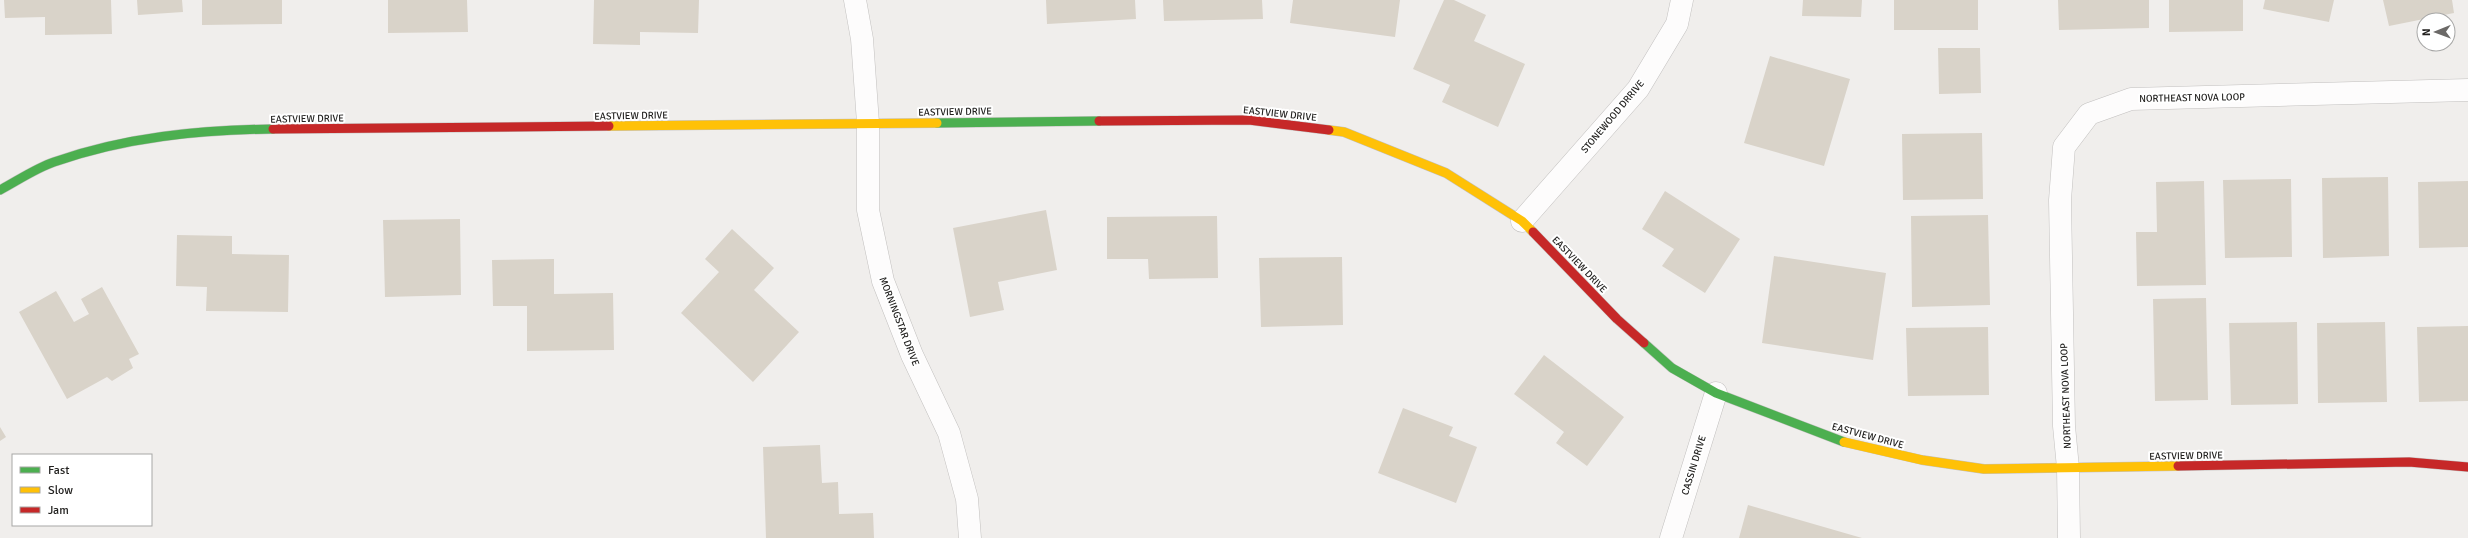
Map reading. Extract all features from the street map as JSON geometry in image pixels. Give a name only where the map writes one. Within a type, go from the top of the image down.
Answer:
[{"type":"street","name":"MORNINGSTAR DRIVE","points":[[855,0],[862,39],[868,123],[868,210],[884,281],[912,355],[949,433],[967,499],[970,538]]},
{"type":"street","name":"STONEWOOD DRRIVE","points":[[1522,221],[1638,89],[1677,24],[1682,0]]},
{"type":"street","name":"NORTHEAST NOVA LOOP","points":[[2069,538],[2068,468],[2064,426],[2061,208],[2063,155],[2064,147],[2089,114],[2132,99],[2468,90]]},
{"type":"street","name":"EASTVIEW DRIVE","points":[[0,190],[53,162],[131,141],[214,130],[1249,120],[1344,132],[1446,173],[1522,221],[1617,319],[1672,368],[1716,393],[1839,441],[1922,460],[1984,469],[2409,462],[2468,467]]},
{"type":"street","name":"CASSIN DRIVE","points":[[1671,538],[1716,393]]},
{"type":"building","points":[[4,0],[111,0],[112,34],[45,35],[45,17],[5,18]]},
{"type":"building","points":[[137,0],[182,0],[183,12],[138,15]]},
{"type":"building","points":[[202,0],[282,0],[282,24],[202,25]]},
{"type":"building","points":[[388,0],[467,0],[468,32],[388,33]]},
{"type":"building","points":[[594,0],[699,0],[698,33],[640,32],[640,45],[593,44]]},
{"type":"building","points":[[1046,0],[1135,0],[1136,19],[1047,24]]},
{"type":"building","points":[[1163,0],[1262,0],[1263,19],[1164,21]]},
{"type":"building","points":[[1293,0],[1400,0],[1395,37],[1290,23]]},
{"type":"building","points":[[1444,0],[1454,0],[1486,15],[1474,41],[1525,64],[1498,127],[1442,102],[1450,85],[1413,69]]},
{"type":"building","points":[[1803,0],[1862,0],[1861,17],[1802,16]]},
{"type":"building","points":[[1894,0],[1978,0],[1978,30],[1894,30]]},
{"type":"building","points":[[2058,0],[2149,0],[2149,28],[2059,30]]},
{"type":"building","points":[[2169,0],[2243,0],[2243,31],[2169,32]]},
{"type":"building","points":[[2265,0],[2334,0],[2329,22],[2263,9]]},
{"type":"building","points":[[2383,0],[2452,0],[2454,12],[2416,12],[2416,21],[2389,26]]},
{"type":"building","points":[[1938,48],[1980,48],[1981,93],[1939,94]]},
{"type":"building","points":[[1770,56],[1850,79],[1824,166],[1744,143]]},
{"type":"building","points":[[1982,133],[1983,199],[1903,200],[1902,134]]},
{"type":"building","points":[[2388,177],[2389,256],[2323,258],[2322,178]]},
{"type":"building","points":[[2291,179],[2292,257],[2225,258],[2223,180]]},
{"type":"building","points":[[2204,181],[2206,285],[2137,286],[2136,232],[2157,232],[2156,182]]},
{"type":"building","points":[[2468,181],[2468,247],[2419,248],[2418,182]]},
{"type":"building","points":[[1665,191],[1740,239],[1705,293],[1662,266],[1674,249],[1642,229]]},
{"type":"building","points":[[1046,210],[1057,270],[998,282],[1004,310],[970,317],[953,228]]},
{"type":"building","points":[[1988,215],[1990,305],[1912,307],[1911,216]]},
{"type":"building","points":[[1217,216],[1218,278],[1149,279],[1148,259],[1107,259],[1107,217]]},
{"type":"building","points":[[460,219],[461,295],[385,297],[383,220]]},
{"type":"building","points":[[732,229],[774,268],[754,290],[799,332],[753,382],[681,313],[719,272],[705,259]]},
{"type":"building","points":[[177,235],[232,236],[232,254],[289,255],[288,312],[206,311],[207,287],[176,286]]},
{"type":"building","points":[[1774,256],[1886,273],[1873,360],[1762,343]]},
{"type":"building","points":[[1342,257],[1343,325],[1261,327],[1259,258]]},
{"type":"building","points":[[554,259],[554,294],[613,293],[614,350],[527,351],[527,306],[493,306],[492,260]]},
{"type":"building","points":[[102,287],[139,354],[129,359],[133,368],[112,381],[107,377],[67,399],[19,312],[56,291],[74,322],[89,314],[81,299]]},
{"type":"building","points":[[2206,298],[2208,400],[2155,401],[2153,299]]},
{"type":"building","points":[[2297,322],[2298,404],[2231,405],[2229,323]]},
{"type":"building","points":[[2385,322],[2387,402],[2318,403],[2317,323]]},
{"type":"building","points":[[2468,326],[2468,401],[2419,402],[2417,327]]},
{"type":"building","points":[[1988,327],[1989,395],[1908,396],[1906,328]]},
{"type":"building","points":[[1544,355],[1624,417],[1587,466],[1556,443],[1564,432],[1514,394]]},
{"type":"building","points":[[1403,408],[1453,427],[1449,436],[1477,447],[1456,503],[1378,473]]},
{"type":"building","points":[[0,427],[6,437],[0,441]]},
{"type":"building","points":[[820,445],[822,483],[838,482],[839,514],[873,513],[874,538],[766,538],[763,447]]},
{"type":"building","points":[[1748,505],[1862,538],[1739,538]]},
{"type":"traffic: fast","points":[[937,123],[1099,121]]},
{"type":"traffic: fast","points":[[0,190],[33,171],[47,165],[81,153],[108,146],[162,136],[190,133],[273,129]]},
{"type":"traffic: fast","points":[[1644,343],[1672,368],[1716,393],[1844,442]]},
{"type":"traffic: slow","points":[[609,126],[937,123]]},
{"type":"traffic: slow","points":[[1329,130],[1344,132],[1446,173],[1522,221],[1533,232]]},
{"type":"traffic: slow","points":[[1844,442],[1922,460],[1984,469],[2178,466]]},
{"type":"traffic: jam","points":[[1099,121],[1249,120],[1329,130]]},
{"type":"traffic: jam","points":[[273,129],[609,126]]},
{"type":"traffic: jam","points":[[1533,232],[1617,319],[1644,343]]},
{"type":"traffic: jam","points":[[2178,466],[2409,462],[2468,467]]}]
